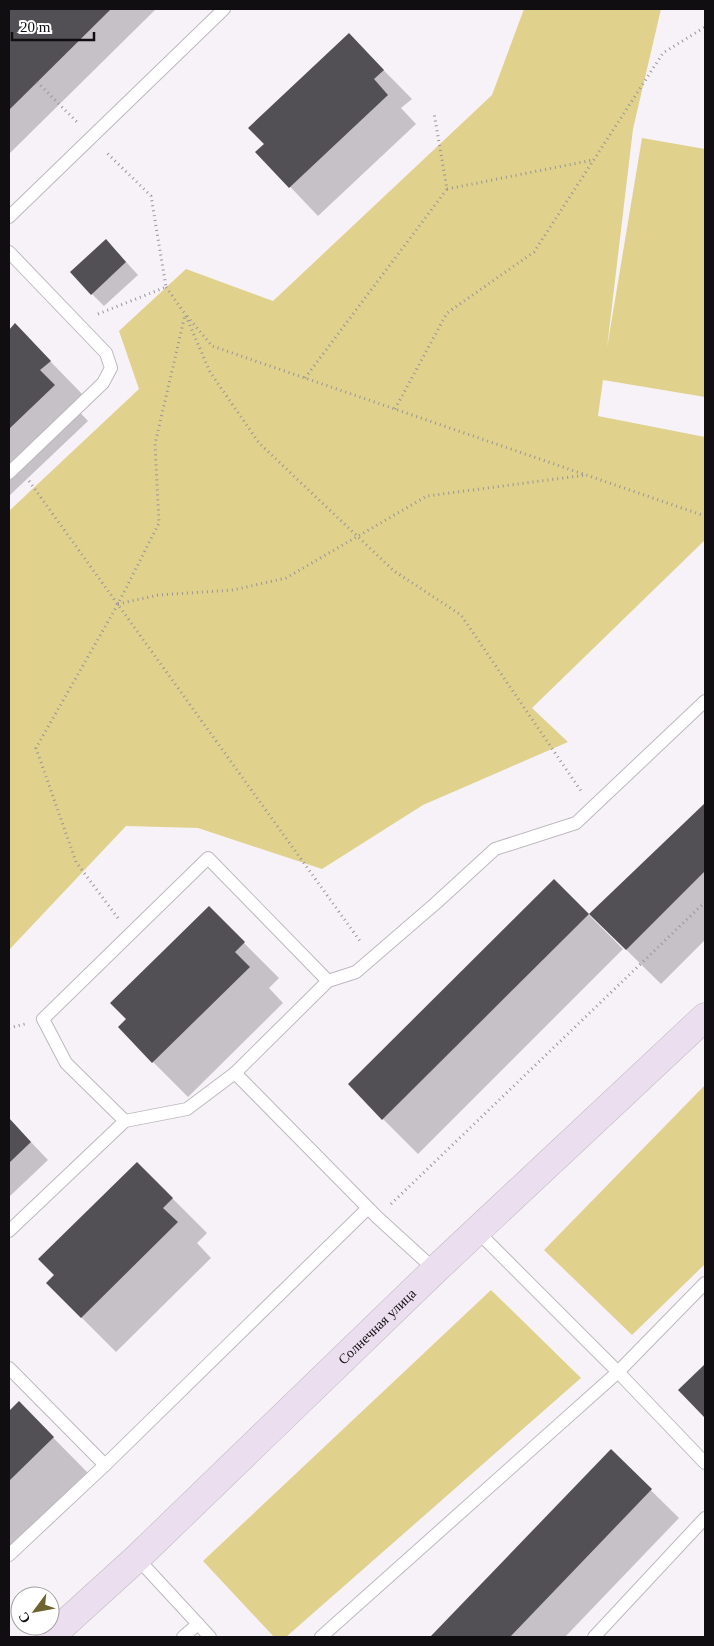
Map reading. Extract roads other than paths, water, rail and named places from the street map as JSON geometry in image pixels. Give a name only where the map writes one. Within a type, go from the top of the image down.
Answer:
[{"type":"main road","name":"Солнечная улица","points":[[50,1637],[137,1558],[435,1270],[705,1017]]},
{"type":"lane","points":[[9,217],[224,9]]},
{"type":"lane","points":[[9,252],[106,352],[111,368],[103,383],[13,469]]},
{"type":"lane","points":[[9,1231],[125,1122],[187,1109],[235,1073],[328,981],[356,972],[495,849],[576,823],[705,701]]},
{"type":"lane","points":[[125,1122],[66,1063],[43,1019],[208,858],[328,981]]},
{"type":"lane","points":[[235,1073],[368,1208],[435,1270]]},
{"type":"lane","points":[[9,1555],[105,1465],[368,1208]]},
{"type":"lane","points":[[477,1230],[705,1463]]},
{"type":"lane","points":[[321,1637],[618,1372],[705,1284]]},
{"type":"lane","points":[[9,1368],[105,1465]]},
{"type":"lane","points":[[594,1637],[705,1518]]},
{"type":"lane","points":[[137,1558],[210,1637]]},
{"type":"lane","points":[[184,1637],[198,1624]]}]
